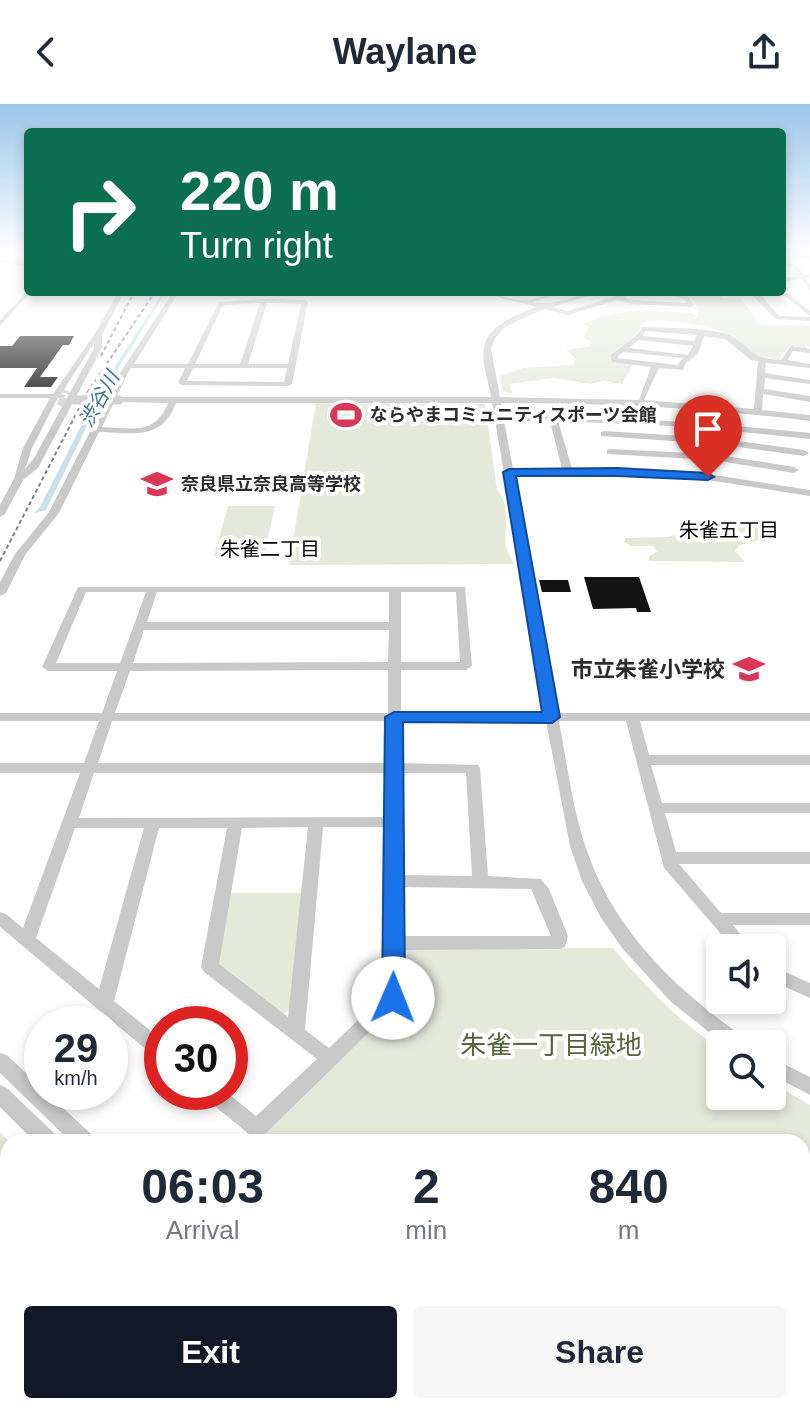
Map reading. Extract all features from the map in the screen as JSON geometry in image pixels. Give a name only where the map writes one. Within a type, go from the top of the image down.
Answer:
[{"type":"street","points":[[67,398],[109,313]]},
{"type":"street","points":[[0,593],[20,554],[54,513],[128,366],[162,313]]},
{"type":"street","points":[[216,313],[182,383],[288,384],[302,313]]},
{"type":"street","points":[[243,366],[260,313]]},
{"type":"street","points":[[532,313],[503,324],[490,337],[487,349],[577,850],[604,910],[627,944],[656,976],[721,1030]]},
{"type":"street","points":[[773,313],[777,318],[810,317]]},
{"type":"street","points":[[701,333],[698,344],[680,368],[615,360],[614,355],[648,328],[701,333],[727,337],[754,358],[810,366]]},
{"type":"street","points":[[0,514],[98,348],[98,334]]},
{"type":"street","points":[[638,338],[698,344]]},
{"type":"street","points":[[783,362],[791,348],[810,351]]},
{"type":"street","points":[[621,349],[690,357]]},
{"type":"street","points":[[758,410],[764,360]]},
{"type":"street","points":[[642,398],[656,365]]},
{"type":"street","points":[[128,366],[290,366]]},
{"type":"street","points":[[762,375],[810,382]]},
{"type":"street","points":[[761,391],[810,399]]},
{"type":"street","points":[[120,398],[495,397],[606,393],[810,417]]},
{"type":"street","points":[[0,398],[495,397],[622,400],[758,410]]},
{"type":"street","points":[[95,429],[140,429],[158,425],[164,421],[173,400]]},
{"type":"street","points":[[553,417],[568,473]]},
{"type":"street","points":[[499,418],[598,417],[716,424],[810,436]]},
{"type":"street","points":[[598,417],[617,472]]},
{"type":"street","points":[[604,434],[807,449],[785,489]]},
{"type":"street","points":[[610,452],[713,457],[794,470]]},
{"type":"street","points":[[509,472],[617,472],[708,477],[810,493]]},
{"type":"street","points":[[82,589],[395,589],[461,589],[466,666],[48,667],[82,589]]},
{"type":"street","points":[[27,941],[153,589]]},
{"type":"street","points":[[234,1110],[257,1129],[393,998],[395,589]]},
{"type":"street","points":[[140,626],[395,626]]},
{"type":"street","points":[[0,717],[810,717]]},
{"type":"street","points":[[632,718],[672,868],[731,934]]},
{"type":"street","points":[[644,760],[810,760]]},
{"type":"street","points":[[1,770],[473,768],[480,881]]},
{"type":"street","points":[[656,808],[810,808]]},
{"type":"street","points":[[70,823],[395,822]]},
{"type":"street","points":[[104,1003],[153,823]]},
{"type":"street","points":[[235,823],[210,967],[330,1059]]},
{"type":"street","points":[[296,1031],[316,823]]},
{"type":"street","points":[[670,858],[810,858]]},
{"type":"street","points":[[394,881],[535,883],[560,936],[559,942],[394,943]]},
{"type":"street","points":[[0,918],[144,1036]]},
{"type":"street","points":[[718,919],[810,919]]},
{"type":"street","points":[[786,980],[810,991]]},
{"type":"street","points":[[0,1061],[77,1134]]},
{"type":"street","points":[[786,1074],[810,1087]]},
{"type":"street","points":[[0,1094],[41,1134]]},
{"type":"green space","points":[[618,313],[691,313],[698,317],[696,313],[752,313],[761,325],[810,326],[810,347],[804,343],[807,349],[788,347],[778,360],[755,354],[728,335],[711,328],[646,321],[635,337],[610,354],[612,361],[633,364],[622,384],[604,381],[590,384],[553,378],[510,384],[512,393],[503,391],[500,376],[523,368],[573,365],[576,359],[566,350],[590,346],[591,342],[583,337],[589,327],[583,324],[598,318]]},
{"type":"green space","points":[[316,402],[485,404],[497,490],[505,507],[505,543],[514,564],[289,565]]},
{"type":"green space","points":[[228,506],[275,506],[264,556],[214,556]]},
{"type":"green space","points":[[684,520],[756,523],[768,538],[739,545],[735,551],[745,562],[649,561],[649,556],[657,552],[653,546],[631,546],[624,542],[626,538],[668,537],[687,532],[681,524]]},
{"type":"green space","points":[[229,893],[304,893],[292,1010],[281,1014],[218,967]]},
{"type":"green space","name":"朱雀一丁目緑地","points":[[405,948],[613,948],[663,1002],[706,1039],[706,1110],[786,1110],[786,1091],[810,1105],[810,1134],[262,1134],[399,1000],[400,953]]},
{"type":"water","name":"渋谷川","points":[[149,313],[153,313],[104,391],[46,510],[34,513],[40,507],[99,391]]},
{"type":"building","points":[[20,336],[74,336],[69,345],[63,345],[40,377],[58,377],[51,387],[24,387],[37,368],[0,368],[0,346],[12,346]]},
{"type":"building","points":[[584,577],[639,577],[651,612],[637,612],[636,608],[593,609]]},
{"type":"building","points":[[539,580],[568,580],[571,592],[542,592]]},
{"type":"tunnel","points":[[61,406],[68,391]]},
{"type":"railway","points":[[101,356],[123,313]]},
{"type":"railway","points":[[0,561],[87,393],[141,313]]},
{"type":"place","name":"ならやまコミュニティスポーツ会館","points":[[346,415]]},
{"type":"place","name":"奈良県立奈良高等学校","points":[[157,484]]},
{"type":"place","name":"市立朱雀小学校","points":[[749,669]]},
{"type":"district","name":"朱雀五丁目","points":[[729,530]]},
{"type":"district","name":"朱雀二丁目","points":[[270,549]]},
{"type":"route","points":[[393,998],[394,717],[552,717],[509,472],[617,472],[708,477]]}]
